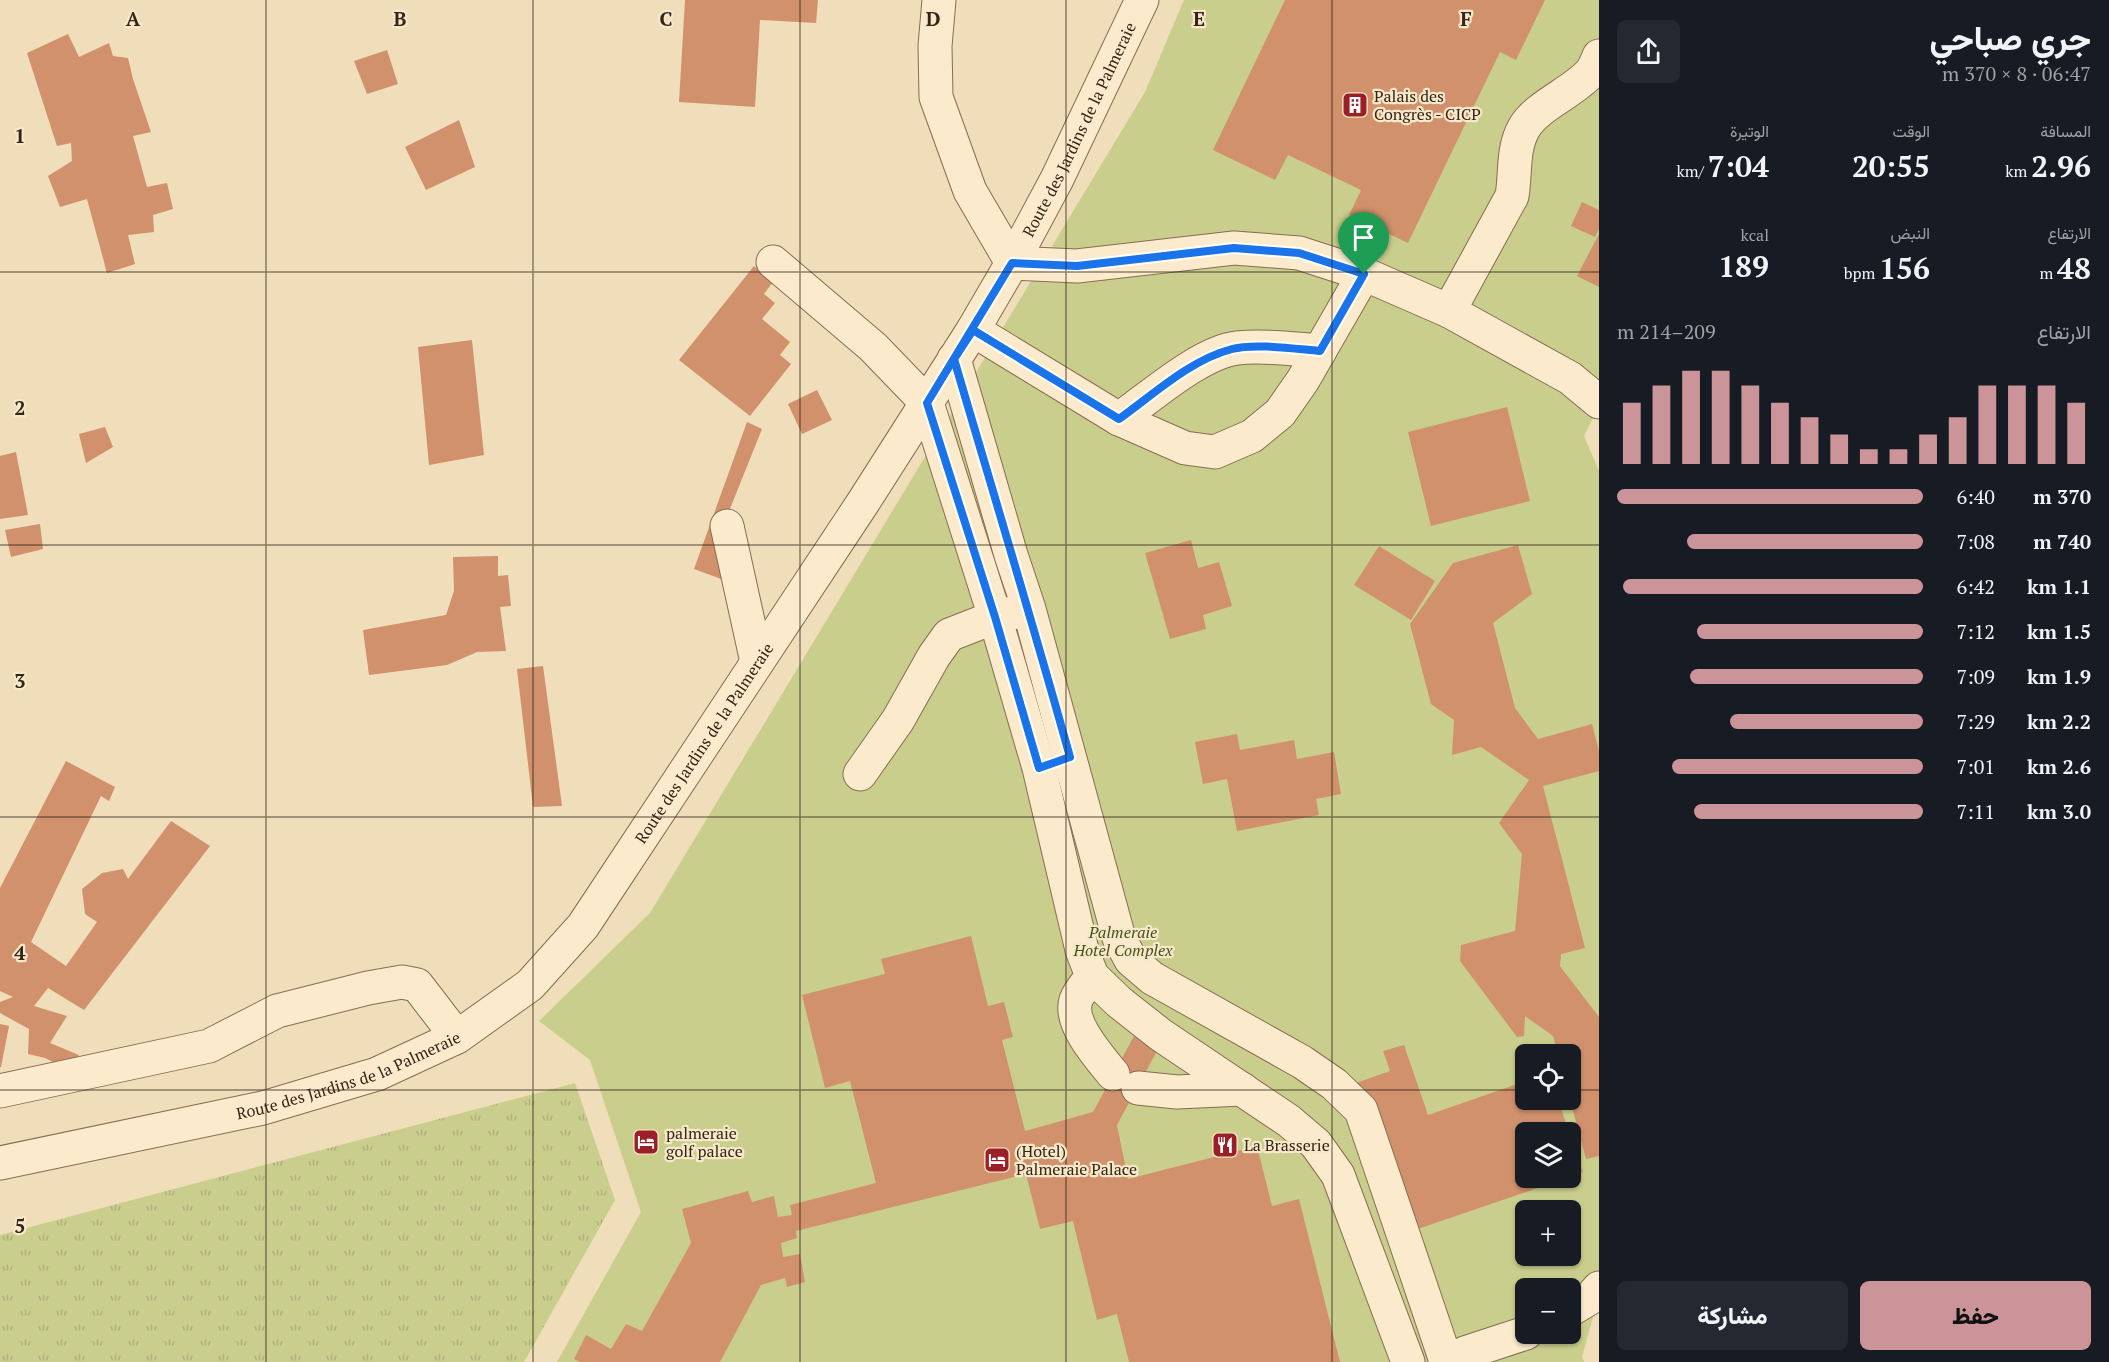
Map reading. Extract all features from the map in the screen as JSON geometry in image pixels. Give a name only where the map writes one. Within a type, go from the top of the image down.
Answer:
[{"type":"street","points":[[939,0],[935,46],[936,97],[970,191],[1012,263],[1077,266],[1234,248],[1299,253],[1364,274],[1449,311],[1570,378],[1599,402]]},
{"type":"street","name":"Route des Jardins de la Palmeraie","points":[[0,1163],[263,1108],[377,1074],[457,1037],[530,985],[583,926],[973,330],[1012,263],[1056,179],[1142,0]]},
{"type":"street","points":[[1449,311],[1512,196],[1515,151],[1524,127],[1592,71],[1599,56]]},
{"type":"street","points":[[773,262],[873,347],[927,403],[995,617],[1039,768],[1082,950],[1092,976],[1119,1002],[1161,1035],[1289,1121],[1316,1144],[1338,1175],[1408,1362]]},
{"type":"street","points":[[973,330],[1119,419],[1185,448],[1215,452],[1252,436],[1280,413],[1320,351],[1364,274]]},
{"type":"street","points":[[1119,419],[1191,367],[1234,348],[1320,351]]},
{"type":"street","points":[[954,359],[1029,609],[1119,938],[1131,960],[1152,978],[1302,1062],[1334,1084],[1361,1110],[1445,1361],[1515,1337]]},
{"type":"street","points":[[727,526],[757,662]]},
{"type":"street","points":[[860,774],[898,720],[934,656],[950,635],[995,617],[1029,609]]},
{"type":"street","points":[[1039,768],[1070,757]]},
{"type":"street","points":[[1092,976],[1075,1000],[1076,1013],[1084,1035],[1125,1081],[1177,1092],[1242,1089]]},
{"type":"street","points":[[0,1091],[209,1046],[277,1011],[368,988],[402,982],[417,985],[457,1037]]},
{"type":"street","points":[[1581,1303],[1599,1288]]},
{"type":"green space","name":"Palmeraie Hotel Complex","points":[[1184,0],[1599,0],[1599,406],[1584,436],[1599,471],[1599,1296],[1582,1357],[1584,1362],[557,1362],[641,1212],[590,1060],[539,1021],[650,913],[1145,92]]},
{"type":"green space","points":[[575,1083],[615,1200],[524,1362],[0,1362],[0,1235]]},
{"type":"building","points":[[685,0],[818,0],[816,23],[760,20],[755,107],[679,102]]},
{"type":"building","name":"Palais des Congrès - CICP","points":[[1285,0],[1545,0],[1516,60],[1500,52],[1408,243],[1349,215],[1361,190],[1288,155],[1275,180],[1213,150]]},
{"type":"building","points":[[68,34],[79,57],[109,43],[113,56],[128,58],[151,132],[133,136],[147,187],[167,183],[173,209],[153,215],[154,232],[128,235],[135,264],[107,273],[87,199],[60,207],[48,176],[72,161],[71,143],[57,146],[27,53]]},
{"type":"building","points":[[387,50],[398,84],[367,94],[354,61]]},
{"type":"building","points":[[459,120],[475,167],[426,190],[405,147]]},
{"type":"building","points":[[1582,202],[1599,210],[1599,229],[1595,237],[1571,226]]},
{"type":"building","points":[[1599,234],[1599,287],[1577,276]]},
{"type":"building","points":[[754,266],[773,282],[764,294],[775,303],[762,319],[790,342],[780,355],[791,364],[750,416],[679,360]]},
{"type":"building","points":[[472,340],[484,455],[429,465],[418,347]]},
{"type":"building","points":[[817,390],[832,420],[802,434],[788,404]]},
{"type":"building","points":[[1507,407],[1530,501],[1431,526],[1408,432]]},
{"type":"building","points":[[747,422],[762,429],[715,546],[724,580],[694,569]]},
{"type":"building","points":[[105,427],[113,447],[86,463],[79,434]]},
{"type":"building","points":[[16,452],[28,515],[0,519],[0,456]]},
{"type":"building","points":[[40,524],[43,549],[11,557],[5,530]]},
{"type":"building","points":[[1191,540],[1198,568],[1219,562],[1232,606],[1203,615],[1206,629],[1170,639],[1145,553]]},
{"type":"building","points":[[1518,545],[1532,594],[1493,623],[1515,708],[1538,739],[1592,724],[1599,751],[1599,771],[1543,786],[1585,948],[1561,954],[1560,966],[1599,1017],[1599,1156],[1586,1159],[1581,1141],[1581,1122],[1576,1122],[1573,1110],[1581,1110],[1581,1044],[1555,1044],[1553,1036],[1525,1016],[1524,1036],[1517,1037],[1460,961],[1461,945],[1515,931],[1522,854],[1499,823],[1529,780],[1481,747],[1452,755],[1454,720],[1431,704],[1410,624],[1453,563]]},
{"type":"building","points":[[1379,546],[1435,581],[1411,620],[1354,585]]},
{"type":"building","points":[[498,556],[498,576],[508,575],[511,606],[500,607],[506,651],[477,652],[447,665],[369,675],[363,630],[446,615],[454,591],[453,557]]},
{"type":"building","points":[[543,666],[562,806],[533,807],[517,669]]},
{"type":"building","points":[[1237,734],[1240,750],[1294,740],[1297,759],[1334,752],[1341,794],[1316,799],[1319,815],[1237,831],[1227,779],[1203,784],[1195,742]]},
{"type":"building","points":[[66,761],[115,787],[109,801],[101,796],[31,942],[66,966],[97,922],[85,914],[82,889],[102,873],[123,869],[128,879],[171,821],[210,846],[84,1010],[48,988],[34,1006],[67,1016],[50,1043],[79,1055],[69,1070],[45,1058],[28,1054],[29,1029],[0,1013],[0,1002],[13,997],[0,991],[0,888]]},
{"type":"building","name":"(Hotel) Palmeraie Palace","points":[[971,936],[988,1006],[1004,1002],[1013,1037],[1002,1040],[1025,1131],[1093,1112],[1134,1036],[1158,1049],[1117,1125],[1128,1179],[1257,1146],[1272,1206],[1299,1199],[1340,1362],[1129,1362],[1117,1314],[1097,1320],[1073,1221],[1040,1229],[1026,1174],[796,1231],[797,1238],[781,1243],[783,1257],[800,1254],[805,1282],[787,1287],[785,1278],[761,1285],[720,1362],[580,1362],[574,1359],[586,1335],[611,1349],[626,1324],[642,1331],[691,1243],[682,1209],[748,1191],[752,1202],[774,1196],[778,1217],[792,1215],[790,1205],[876,1183],[850,1081],[825,1088],[802,995],[885,974],[881,959]]},
{"type":"building","points":[[0,1024],[9,1026],[1,1067],[0,1067]]},
{"type":"building","points":[[1404,1045],[1428,1115],[1515,1085],[1515,1110],[1561,1110],[1566,1122],[1515,1122],[1515,1188],[1538,1188],[1406,1233],[1356,1083],[1390,1071],[1383,1051]]},
{"type":"place","name":"Palais des Congrès - CICP","points":[[1355,105]]},
{"type":"place","name":"palmeraie golf palace","points":[[646,1142]]},
{"type":"place","name":"La Brasserie","points":[[1225,1145]]},
{"type":"place","name":"(Hotel) Palmeraie Palace","points":[[997,1160]]},
{"type":"route","points":[[1234,248],[1299,253],[1364,274],[1320,351],[1234,348],[1191,367],[1119,419],[973,330],[954,359],[1029,609],[1070,757],[1039,768],[995,617],[927,403],[1012,263],[1077,266],[1234,248]]}]
